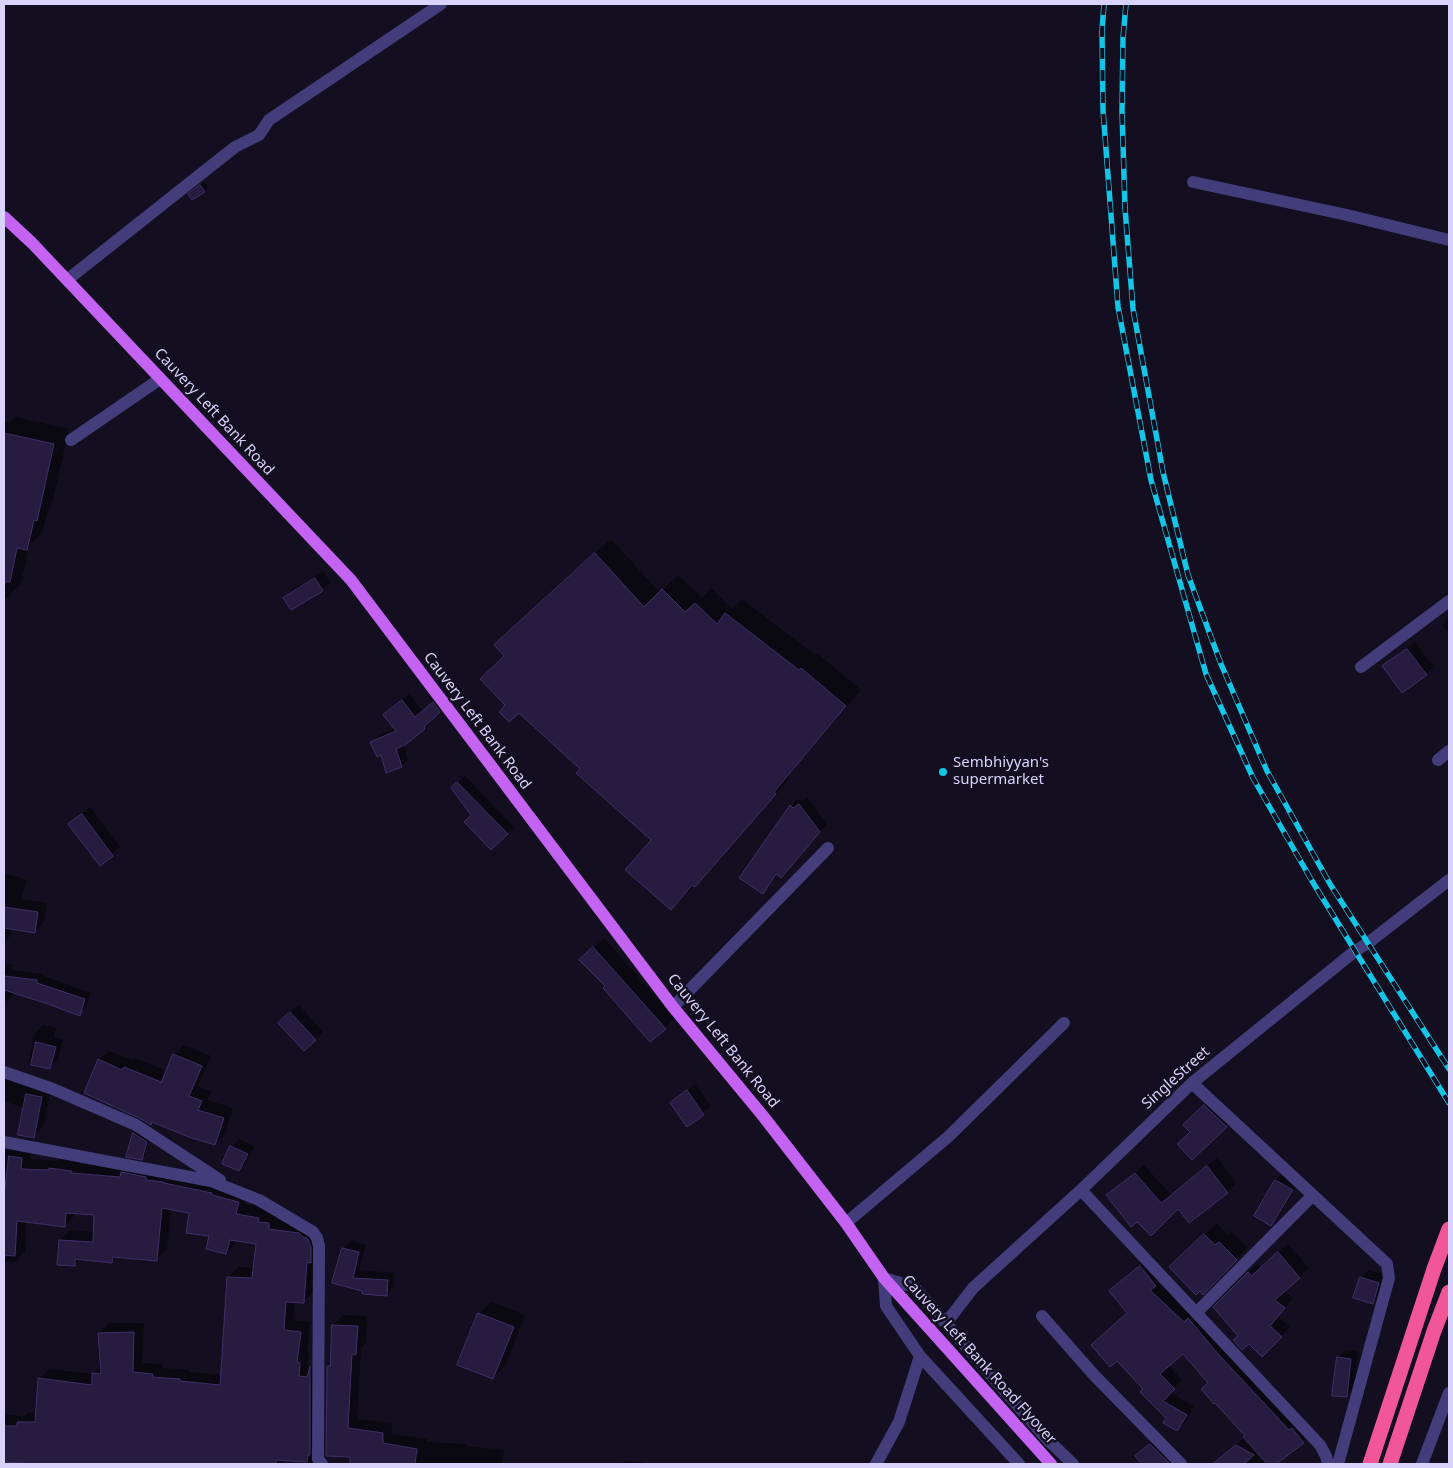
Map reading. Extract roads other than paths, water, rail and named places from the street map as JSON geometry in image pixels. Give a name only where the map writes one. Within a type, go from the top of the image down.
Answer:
[{"type":"highway","points":[[1370,1464],[1449,1229]]},
{"type":"highway","points":[[1390,1464],[1434,1331],[1449,1292]]},
{"type":"main road","name":"Cauvery Left Bank Road","points":[[4,217],[32,243],[351,580],[673,1007],[763,1116],[846,1223],[884,1278]]},
{"type":"main road","name":"Cauvery Left Bank Road Flyover","points":[[884,1278],[1050,1464]]},
{"type":"street","points":[[67,280],[236,147],[259,135],[269,120],[442,4]]},
{"type":"street","points":[[1193,182],[1347,215],[1449,240]]},
{"type":"street","points":[[71,440],[160,379]]},
{"type":"street","points":[[1361,666],[1449,601]]},
{"type":"street","points":[[1438,760],[1449,751]]},
{"type":"street","points":[[673,1007],[828,848]]},
{"type":"street","name":"SingleStreet","points":[[946,1323],[973,1288],[1081,1190],[1192,1083],[1355,951],[1449,880]]},
{"type":"street","points":[[846,1223],[948,1137],[1064,1023]]},
{"type":"street","points":[[4,1072],[53,1089],[136,1125],[233,1189]]},
{"type":"street","points":[[1192,1083],[1387,1264],[1389,1271],[1338,1464]]},
{"type":"street","points":[[4,1142],[210,1182],[259,1200],[310,1230],[317,1238],[319,1256],[316,1463]]},
{"type":"street","points":[[1081,1190],[1320,1445],[1324,1450],[1328,1464]]},
{"type":"street","points":[[1196,1313],[1313,1194]]},
{"type":"street","points":[[1018,1464],[920,1356],[886,1306],[884,1278],[914,1287],[1048,1440],[1073,1464]]},
{"type":"street","points":[[1042,1316],[1094,1375],[1181,1464]]},
{"type":"street","points":[[876,1464],[898,1422],[920,1356]]},
{"type":"street","points":[[1422,1464],[1449,1393]]},
{"type":"railway","points":[[1104,4],[1102,31],[1103,110],[1118,307],[1151,480],[1206,674],[1253,778],[1312,881],[1449,1103]]},
{"type":"railway","points":[[1126,4],[1123,38],[1122,111],[1125,208],[1133,309],[1163,472],[1188,575],[1221,664],[1267,771],[1330,884],[1449,1069]]},
{"type":"place","name":"Sembhiyyan's supermarket","points":[[943,772]]}]
